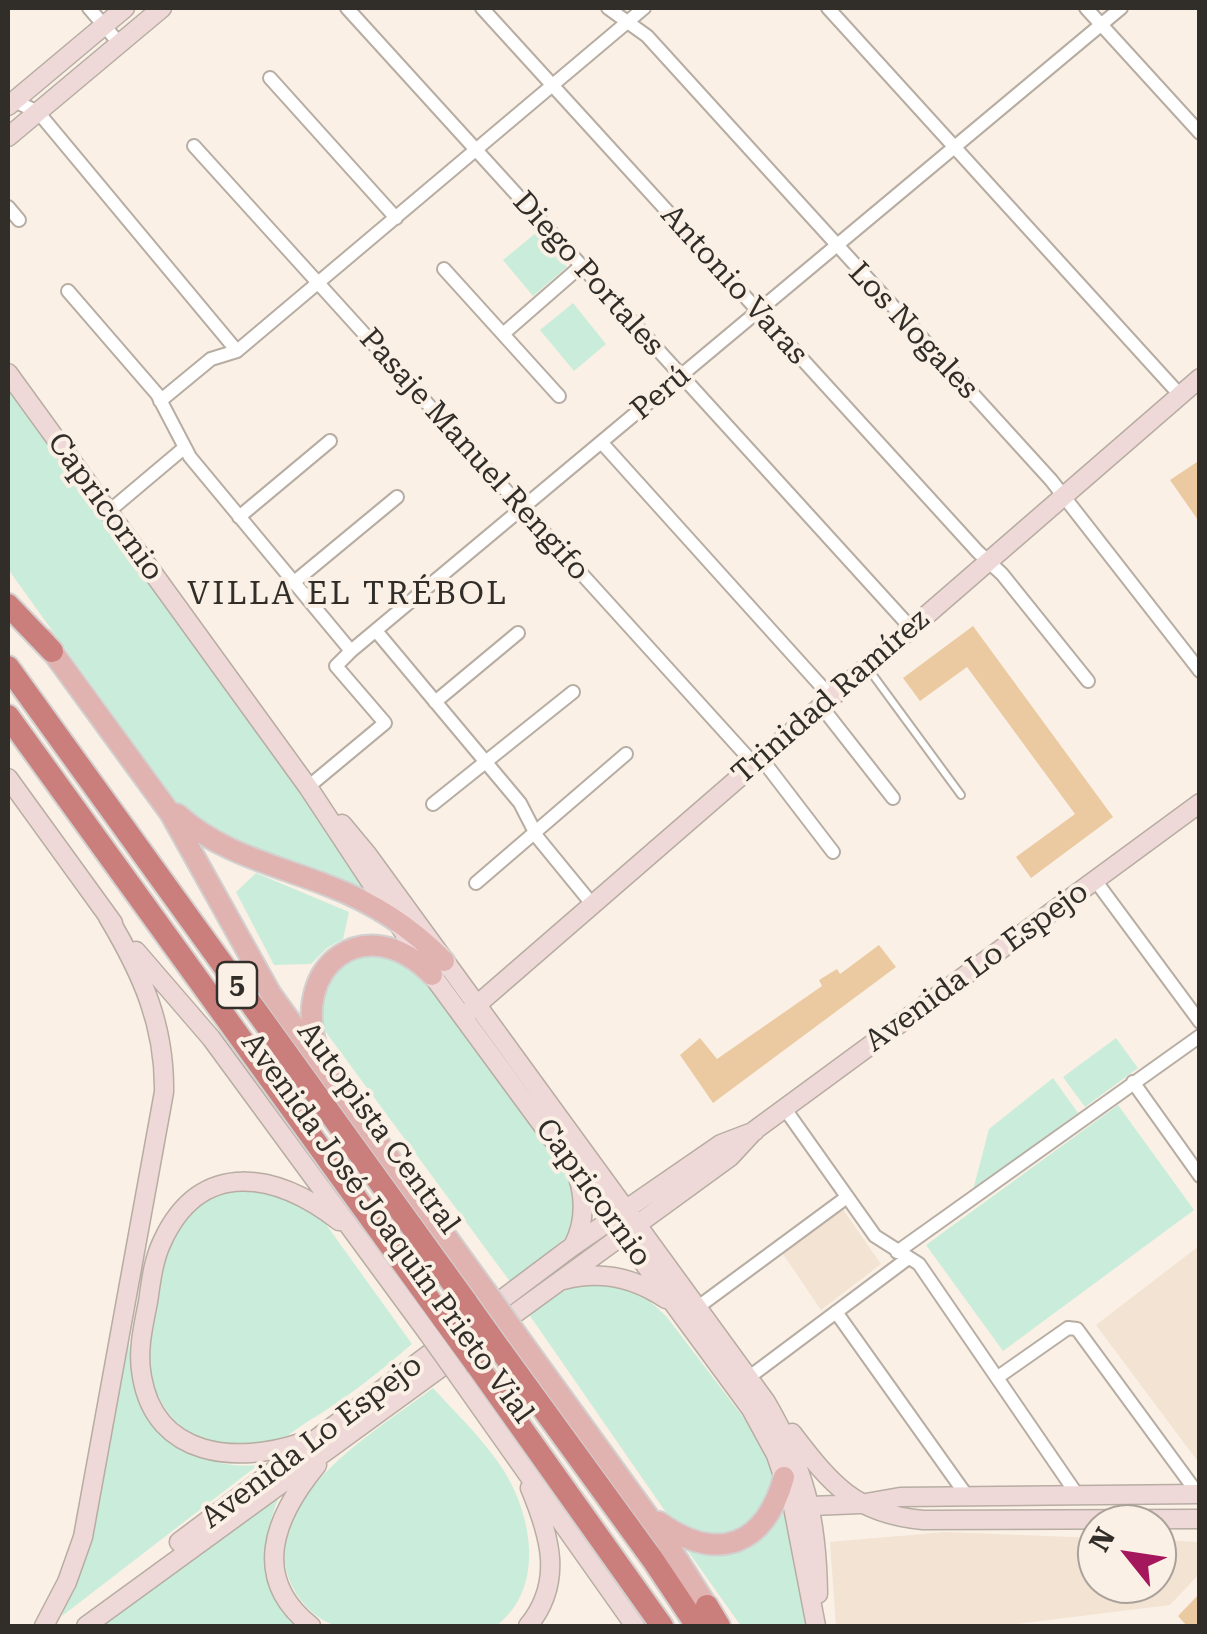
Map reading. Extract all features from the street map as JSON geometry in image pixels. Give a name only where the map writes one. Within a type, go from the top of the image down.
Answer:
[{"type":"highway","points":[[8,605],[52,651]]},
{"type":"highway","name":"Autopista Central","points":[[8,667],[476,1297],[642,1544],[702,1616],[722,1626]]},
{"type":"highway","name":"Autopista Central","points":[[8,716],[435,1326],[662,1626]]},
{"type":"main road","points":[[9,102],[125,8]]},
{"type":"main road","points":[[8,137],[162,8]]},
{"type":"main road","name":"Capricornio","points":[[8,373],[308,787],[397,919]]},
{"type":"main road","name":"Trinidad Ramírez","points":[[470,1011],[1200,378]]},
{"type":"main road","name":"Avenida José Joaquín Prieto Vial","points":[[8,590],[154,792],[199,861],[260,977],[476,1297]]},
{"type":"main road","name":"Avenida José Joaquín Prieto Vial","points":[[8,778],[108,917],[211,1038],[354,1234],[435,1326]]},
{"type":"main road","name":"Capricornio","points":[[308,787],[367,854],[438,968],[620,1213],[677,1306],[751,1409],[784,1477],[817,1626]]},
{"type":"main road","points":[[154,792],[185,822],[218,844],[348,893],[397,919],[438,968]]},
{"type":"main road","name":"Avenida Lo Espejo","points":[[70,1626],[327,1439],[631,1229],[736,1151],[755,1130],[1200,803]]},
{"type":"main road","points":[[44,1626],[68,1582],[83,1537],[162,1107],[164,1056],[158,1021],[147,989],[108,917]]},
{"type":"main road","points":[[327,1071],[316,1044],[310,1006],[319,977],[334,959],[354,948],[384,945],[438,968]]},
{"type":"main road","name":"Capricornio","points":[[470,1011],[574,1167],[620,1213]]},
{"type":"main road","name":"Avenida Lo Espejo","points":[[86,1626],[573,1246],[730,1139],[755,1130]]},
{"type":"main road","points":[[573,1246],[583,1208],[574,1167]]},
{"type":"main road","points":[[327,1439],[237,1455],[206,1450],[186,1441],[164,1422],[145,1389],[140,1352],[144,1320],[157,1254],[168,1230],[195,1200],[220,1186],[252,1180],[287,1188],[354,1234]]},
{"type":"main road","name":"Capricornio","points":[[631,1229],[698,1307],[766,1402],[793,1452],[812,1506],[817,1626]]},
{"type":"main road","points":[[553,1283],[583,1275],[613,1276],[648,1287],[677,1306]]},
{"type":"main road","name":"Avenida José Joaquín Prieto Vial","points":[[508,1342],[642,1507],[702,1616]]},
{"type":"main road","name":"Avenida José Joaquín Prieto Vial","points":[[467,1370],[515,1456],[635,1626]]},
{"type":"main road","points":[[766,1402],[826,1476],[860,1504],[886,1514],[924,1520],[1195,1516]]},
{"type":"main road","points":[[311,1626],[295,1612],[282,1588],[276,1562],[276,1534],[288,1504],[327,1439]]},
{"type":"main road","points":[[515,1456],[546,1527],[551,1558],[548,1590],[528,1626]]},
{"type":"main road","points":[[784,1477],[797,1495],[812,1506],[889,1498],[1199,1494]]},
{"type":"main road","points":[[642,1507],[681,1537],[702,1544],[724,1545],[744,1538],[762,1525],[784,1477]]},
{"type":"main road","points":[[799,1532],[812,1506]]},
{"type":"street","points":[[89,8],[120,43]]},
{"type":"street","name":"Diego Portales","points":[[347,8],[911,628]]},
{"type":"street","name":"Antonio Varas","points":[[482,8],[1002,574],[1088,681]]},
{"type":"street","name":"Los Nogales","points":[[608,8],[648,36],[1064,496],[1200,672]]},
{"type":"street","points":[[160,401],[211,358],[237,351],[644,8]]},
{"type":"street","points":[[828,8],[1180,395]]},
{"type":"street","points":[[1086,8],[1200,133]]},
{"type":"street","name":"Perú","points":[[350,651],[1121,8]]},
{"type":"street","points":[[270,78],[396,218]]},
{"type":"street","points":[[9,102],[38,112],[237,351]]},
{"type":"street","name":"Pasaje Manuel Rengifo","points":[[194,146],[757,761],[833,852]]},
{"type":"street","points":[[8,207],[19,220]]},
{"type":"street","points":[[503,334],[581,266]]},
{"type":"street","points":[[444,268],[559,396]]},
{"type":"street","points":[[68,291],[160,401],[184,448],[350,651],[336,666],[386,723],[308,787]]},
{"type":"street","points":[[239,517],[330,441]]},
{"type":"street","points":[[602,443],[826,701],[893,798]]},
{"type":"street","points":[[108,512],[184,448]]},
{"type":"street","points":[[294,582],[396,497]]},
{"type":"street","points":[[376,632],[520,803],[534,830],[592,904]]},
{"type":"street","points":[[436,702],[518,633]]},
{"type":"street","points":[[434,804],[573,692]]},
{"type":"street","points":[[476,882],[626,754]]},
{"type":"street","points":[[1096,880],[1200,1022]]},
{"type":"street","points":[[748,1378],[836,1312],[902,1255],[1200,1036]]},
{"type":"street","points":[[1133,1082],[1200,1176]]},
{"type":"street","points":[[785,1109],[875,1236],[919,1264],[1078,1496]]},
{"type":"street","points":[[698,1307],[847,1197]]},
{"type":"street","points":[[836,1312],[967,1496]]},
{"type":"street","points":[[998,1377],[1068,1328],[1077,1328],[1199,1494]]},
{"type":"lane","points":[[867,666],[961,795]]},
{"type":"shaded area","points":[[842,1208],[881,1264],[821,1310],[781,1251]]},
{"type":"shaded area","points":[[1199,1246],[1199,1463],[1096,1325]]},
{"type":"shaded area","points":[[945,1532],[1077,1537],[1077,1604],[1171,1604],[1000,1626],[836,1626],[830,1542]]},
{"type":"shaded area","points":[[1177,1541],[1199,1542],[1199,1574],[1177,1598]]},
{"type":"green space","points":[[537,232],[567,267],[533,296],[503,260]]},
{"type":"green space","points":[[573,303],[606,344],[574,371],[540,330]]},
{"type":"green space","points":[[8,388],[377,899],[222,839],[188,817],[163,785],[8,569]]},
{"type":"green space","points":[[256,873],[349,912],[343,939],[311,964],[274,965],[236,892]]},
{"type":"green space","points":[[357,953],[410,956],[570,1171],[577,1194],[571,1233],[511,1283],[325,1031],[320,1020],[327,978]]},
{"type":"green space","points":[[1116,1038],[1138,1068],[1085,1107],[1063,1077]]},
{"type":"green space","points":[[1053,1078],[1078,1113],[973,1190],[989,1129]]},
{"type":"green space","points":[[1118,1105],[1194,1210],[1003,1351],[926,1245]]},
{"type":"green space","points":[[238,1189],[269,1190],[320,1216],[412,1344],[349,1395],[288,1435],[267,1444],[243,1447],[200,1438],[183,1428],[158,1396],[148,1350],[162,1272],[176,1232],[199,1206]]},
{"type":"green space","points":[[606,1280],[641,1293],[666,1316],[766,1447],[774,1476],[770,1499],[753,1524],[712,1539],[674,1524],[528,1313],[564,1291]]},
{"type":"green space","points":[[129,1340],[140,1391],[166,1432],[206,1459],[231,1465],[258,1465],[62,1616],[92,1514],[107,1429]]},
{"type":"green space","points":[[433,1388],[488,1449],[518,1498],[529,1545],[523,1589],[513,1609],[496,1626],[351,1628],[327,1622],[309,1609],[291,1584],[285,1553],[290,1524],[306,1496],[328,1470]]},
{"type":"green space","points":[[279,1497],[269,1531],[268,1564],[277,1597],[295,1626],[92,1626]]},
{"type":"green space","points":[[789,1507],[806,1626],[741,1626],[685,1547],[730,1553],[756,1543]]},
{"type":"building","points":[[1200,460],[1200,523],[1170,480]]},
{"type":"building","points":[[973,626],[1113,817],[1031,878],[1016,857],[1075,814],[967,667],[920,701],[903,678]]},
{"type":"building","points":[[879,945],[896,967],[713,1103],[680,1055],[700,1038],[717,1059],[822,986],[819,980],[837,969],[840,974]]},
{"type":"building","points":[[1200,1593],[1200,1626],[1187,1626],[1178,1616]]},
{"type":"district","name":"VILLA EL TRÉBOL","points":[[348,595]]}]
